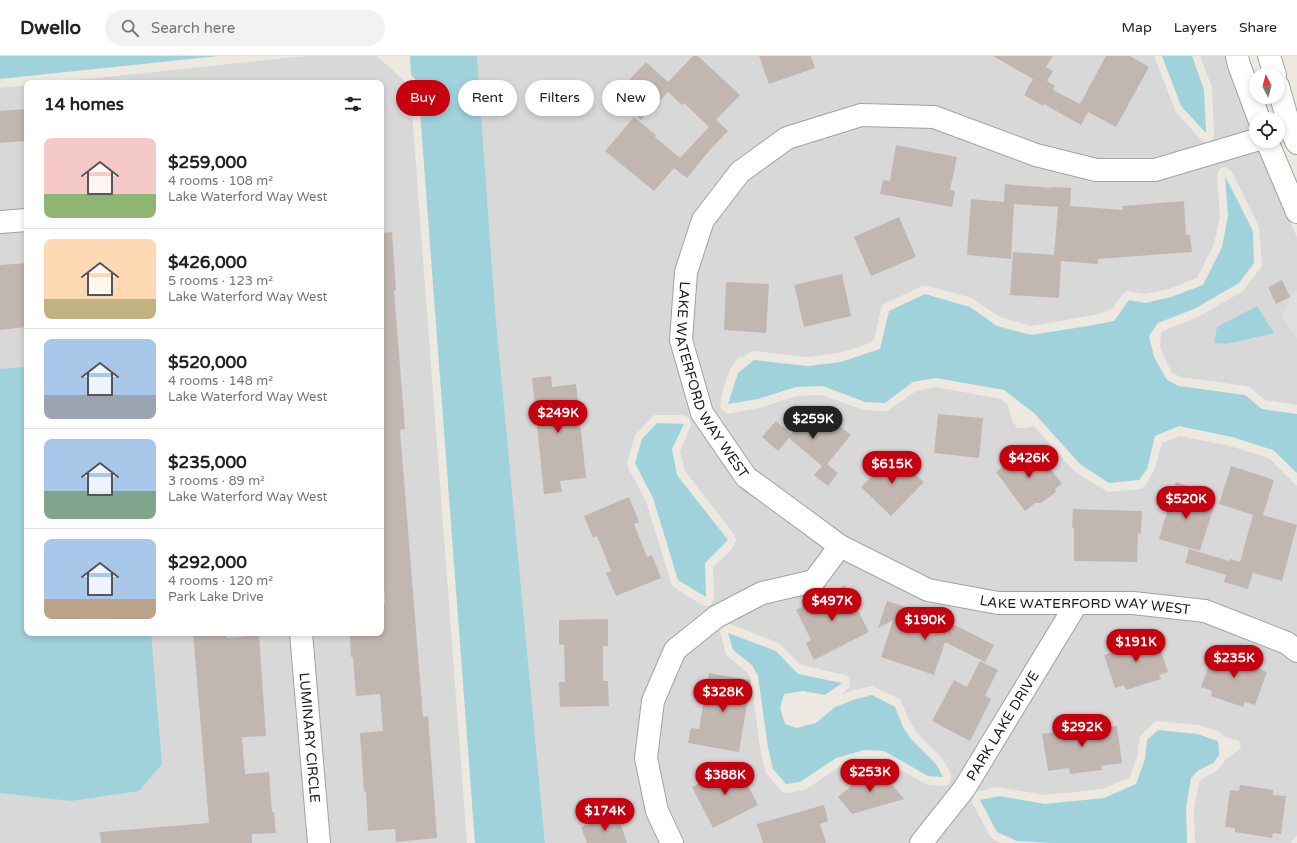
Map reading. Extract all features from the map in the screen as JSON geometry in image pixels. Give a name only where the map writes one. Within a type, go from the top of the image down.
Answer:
[{"type":"street","points":[[1237,56],[1256,112]]},
{"type":"street","points":[[1270,56],[1273,68]]},
{"type":"street","points":[[1282,104],[1288,133]]},
{"type":"street","name":"LAKE WATERFORD WAY WEST","points":[[1249,142],[1155,170],[1096,170],[1036,155],[934,117],[861,115],[787,138],[740,172],[703,220],[686,272],[681,340],[702,413],[746,477],[840,546],[928,590],[998,603],[1133,603],[1205,611],[1287,643],[1297,651]]},
{"type":"street","points":[[1270,148],[1297,212]]},
{"type":"street","points":[[0,222],[24,220]]},
{"type":"street","points":[[672,843],[657,811],[646,758],[653,701],[675,650],[716,617],[762,593],[814,581],[840,546]]},
{"type":"street","name":"PARK LAKE DRIVE","points":[[921,843],[964,789],[1077,602]]},
{"type":"street","name":"LUMINARY CIRCLE","points":[[301,636],[319,843]]},
{"type":"shaded area","points":[[306,56],[377,56],[403,80],[396,80],[396,116],[412,116],[467,843],[0,843],[0,88],[24,85],[24,636],[384,636],[384,80],[78,80]]},
{"type":"shaded area","points":[[477,56],[1154,56],[1176,112],[1202,141],[1207,142],[1213,139],[1214,133],[1212,87],[1200,56],[1226,56],[1249,124],[1249,148],[1257,148],[1297,237],[1297,405],[1265,400],[1250,387],[1246,386],[1181,377],[1172,373],[1160,347],[1161,333],[1163,331],[1198,317],[1243,291],[1262,266],[1259,227],[1232,172],[1226,167],[1221,168],[1217,176],[1220,216],[1214,244],[1197,278],[1169,289],[1145,294],[1127,291],[1113,308],[1100,314],[1031,326],[1000,317],[972,298],[924,285],[884,304],[881,308],[874,340],[865,345],[839,353],[808,357],[754,351],[738,358],[730,370],[723,389],[720,407],[727,414],[759,408],[797,396],[822,395],[863,410],[887,411],[916,391],[936,387],[1001,399],[1008,405],[1012,420],[1017,428],[1034,426],[1074,471],[1108,492],[1140,489],[1144,487],[1154,471],[1162,443],[1180,436],[1230,446],[1269,458],[1297,486],[1297,835],[1291,843],[1196,843],[1194,809],[1199,782],[1203,778],[1217,771],[1227,758],[1241,748],[1239,741],[1225,737],[1220,732],[1199,725],[1157,721],[1140,736],[1137,757],[1130,777],[1102,789],[1045,795],[997,787],[976,792],[972,796],[972,802],[990,836],[994,840],[1001,843],[545,843],[495,309],[481,116],[517,116],[517,80],[479,80]],"holes":[[[654,415],[683,415],[689,418],[691,425],[680,451],[685,471],[734,534],[736,540],[732,549],[713,567],[714,597],[713,602],[709,606],[702,605],[672,586],[646,501],[628,468],[627,463],[635,435]],[[725,624],[730,624],[779,643],[801,665],[845,675],[849,678],[850,686],[841,695],[872,686],[900,699],[910,722],[917,733],[942,758],[950,772],[950,782],[946,786],[928,785],[882,760],[865,759],[839,767],[805,790],[787,793],[782,792],[766,773],[760,749],[751,679],[747,672],[726,655],[720,632],[721,627]]]},
{"type":"shaded area","points":[[1295,289],[1297,292],[1297,339],[1282,315]]},
{"type":"water","points":[[0,56],[219,56],[0,79]]},
{"type":"water","points":[[410,56],[477,56],[479,80],[458,80],[458,116],[481,116],[495,309],[545,843],[475,843],[420,116],[450,116],[450,80],[416,80],[411,75]]},
{"type":"water","points":[[1162,56],[1192,56],[1204,90],[1206,133],[1181,106]]},
{"type":"water","points":[[1225,176],[1253,231],[1254,263],[1239,283],[1194,309],[1158,323],[1149,336],[1154,357],[1167,380],[1179,386],[1245,395],[1262,409],[1297,414],[1297,473],[1273,450],[1232,437],[1179,426],[1155,436],[1147,469],[1139,480],[1109,483],[1080,464],[1034,413],[1004,390],[936,378],[913,382],[885,403],[865,402],[823,386],[796,387],[758,399],[728,404],[738,373],[754,360],[808,366],[841,362],[880,349],[889,311],[925,294],[970,307],[997,326],[1031,335],[1114,321],[1129,300],[1145,303],[1171,297],[1203,285],[1222,247],[1228,216]]},
{"type":"water","points":[[1257,306],[1274,333],[1226,344],[1214,343],[1217,327]]},
{"type":"water","points":[[24,367],[24,636],[151,636],[162,764],[139,791],[71,801],[0,793],[0,369]]},
{"type":"water","points":[[657,423],[684,424],[672,449],[677,475],[728,540],[705,563],[706,597],[678,580],[653,498],[635,463],[642,439]]},
{"type":"water","points":[[728,633],[776,651],[798,674],[842,683],[825,695],[803,691],[784,694],[780,708],[785,724],[797,728],[816,723],[835,707],[872,695],[895,707],[903,727],[911,739],[936,764],[943,777],[928,776],[884,751],[864,750],[836,758],[800,782],[786,784],[773,769],[768,748],[758,676],[752,665],[733,650]]},
{"type":"water","points":[[1158,730],[1197,734],[1218,741],[1219,755],[1213,763],[1199,770],[1191,778],[1186,808],[1187,843],[1053,843],[1017,841],[997,832],[980,800],[999,796],[1045,804],[1104,798],[1136,784],[1145,759],[1147,740]]},
{"type":"building","points":[[693,56],[698,56],[740,95],[716,120],[728,131],[708,152],[687,178],[674,168],[654,191],[605,151],[634,117],[656,135],[655,137],[680,158],[709,127],[684,103],[682,105],[668,92],[660,100],[660,80],[629,80],[646,62],[668,82]]},
{"type":"building","points":[[759,56],[811,56],[815,68],[769,84]]},
{"type":"building","points":[[993,56],[1053,56],[1046,67],[1053,71],[1047,81],[1055,86],[1053,90],[1080,104],[1106,56],[1130,56],[1149,67],[1116,127],[1088,112],[1081,125],[1044,104],[1043,106],[1024,95],[1033,79]]},
{"type":"building","points":[[24,109],[24,141],[0,143],[0,111]]},
{"type":"building","points":[[636,116],[645,116],[641,120]]},
{"type":"building","points":[[896,145],[957,157],[950,190],[955,191],[952,207],[880,194],[883,180],[890,181]]},
{"type":"building","points":[[1005,184],[1051,188],[1071,188],[1070,206],[1123,210],[1122,206],[1184,201],[1186,235],[1190,235],[1192,252],[1098,259],[1098,264],[1061,261],[1059,298],[1010,295],[1013,252],[1054,255],[1058,207],[1014,204],[1011,259],[967,255],[971,199],[1004,202]]},
{"type":"building","points":[[899,217],[916,257],[871,276],[854,237]]},
{"type":"building","points":[[392,232],[396,290],[394,290],[405,429],[400,430],[423,717],[428,716],[437,838],[396,842],[395,829],[368,831],[366,791],[364,792],[360,733],[383,731],[380,694],[356,696],[350,636],[384,636],[384,233]]},
{"type":"building","points":[[24,263],[24,327],[0,330],[0,265]]},
{"type":"building","points":[[842,274],[851,316],[804,327],[794,285]]},
{"type":"building","points":[[1282,280],[1290,297],[1276,304],[1268,287]]},
{"type":"building","points":[[726,282],[769,284],[766,333],[724,330]]},
{"type":"building","points":[[551,376],[552,387],[576,384],[586,478],[560,481],[562,492],[544,494],[532,378]]},
{"type":"building","points":[[815,405],[851,435],[827,464],[838,473],[828,486],[814,475],[822,466],[789,438],[778,451],[762,437],[776,421],[791,434]]},
{"type":"building","points":[[938,414],[983,418],[979,458],[934,453]]},
{"type":"building","points":[[1034,447],[1062,484],[1055,489],[1056,492],[1041,503],[1035,503],[1025,511],[996,472],[1022,452],[1024,455]]},
{"type":"building","points":[[893,454],[924,482],[891,516],[861,487]]},
{"type":"building","points":[[1231,466],[1274,480],[1263,515],[1297,525],[1282,581],[1253,573],[1248,589],[1224,582],[1226,575],[1185,563],[1189,549],[1229,561],[1230,559],[1240,562],[1253,515],[1219,504]]},
{"type":"building","points":[[1176,482],[1190,487],[1187,498],[1214,506],[1200,551],[1159,539]]},
{"type":"building","points":[[629,497],[639,522],[634,524],[647,557],[652,555],[661,578],[616,596],[606,573],[611,571],[597,536],[593,538],[584,516]]},
{"type":"building","points":[[1073,509],[1142,511],[1141,534],[1138,533],[1137,562],[1074,561],[1074,528],[1072,528]]},
{"type":"building","points":[[845,585],[869,632],[814,660],[806,643],[811,640],[796,610]]},
{"type":"building","points":[[887,601],[915,610],[902,616],[944,630],[947,623],[961,628],[994,645],[985,662],[945,642],[934,675],[881,657],[893,620],[878,628]]},
{"type":"building","points":[[608,619],[608,646],[603,646],[603,681],[608,681],[609,706],[560,707],[559,682],[565,682],[564,645],[559,644],[559,620]]},
{"type":"building","points":[[1147,634],[1150,641],[1157,638],[1168,672],[1159,675],[1161,679],[1126,690],[1124,685],[1115,688],[1104,655],[1116,651],[1114,645]]},
{"type":"building","points":[[193,636],[227,636],[227,638],[259,636],[266,736],[242,737],[245,774],[269,772],[272,812],[274,812],[276,833],[252,834],[252,843],[101,843],[100,832],[209,823]]},
{"type":"building","points":[[1226,651],[1259,663],[1257,668],[1267,672],[1255,705],[1245,702],[1243,707],[1211,696],[1212,691],[1201,687],[1214,652],[1225,656]]},
{"type":"building","points":[[980,661],[998,670],[985,696],[991,699],[970,741],[932,721],[954,680],[967,687]]},
{"type":"building","points":[[709,673],[751,680],[739,752],[688,743],[691,728],[699,729]]},
{"type":"building","points":[[1096,722],[1097,729],[1117,726],[1122,763],[1101,766],[1102,770],[1070,774],[1069,768],[1048,771],[1042,734],[1062,731],[1061,727]]},
{"type":"building","points":[[737,764],[758,805],[713,828],[692,787]]},
{"type":"building","points":[[876,766],[904,799],[852,814],[838,797]]},
{"type":"building","points":[[1240,785],[1273,790],[1273,795],[1286,796],[1281,834],[1273,833],[1272,838],[1235,832],[1235,828],[1225,827],[1230,790],[1239,791]]},
{"type":"building","points":[[824,805],[828,821],[820,824],[826,843],[763,843],[757,824]]},
{"type":"building","points":[[618,815],[627,843],[587,843],[581,827]]}]
